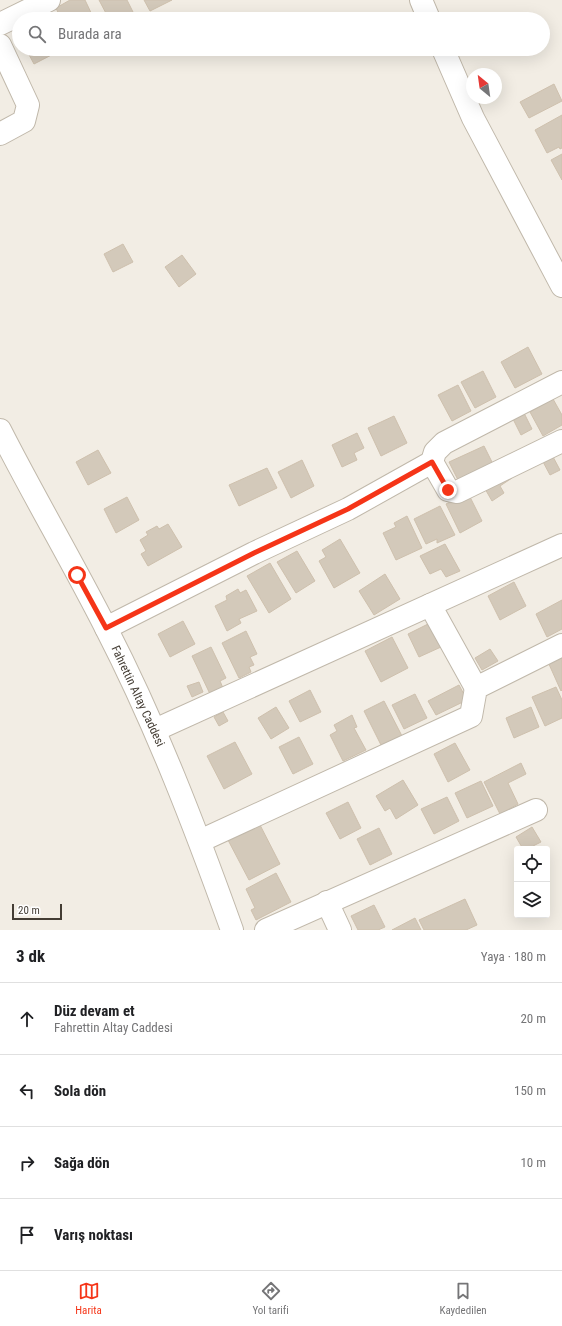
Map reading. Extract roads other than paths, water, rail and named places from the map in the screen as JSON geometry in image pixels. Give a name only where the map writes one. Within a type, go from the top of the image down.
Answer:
[{"type":"street","points":[[24,12],[49,0]]},
{"type":"street","points":[[421,0],[426,12]]},
{"type":"street","points":[[0,24],[12,18]]},
{"type":"street","points":[[0,45],[28,105],[24,122],[0,134]]},
{"type":"street","points":[[446,56],[473,118],[562,286]]},
{"type":"street","points":[[106,628],[254,553],[348,509],[432,462],[435,452],[444,443],[562,382]]},
{"type":"street","name":"Fahrettin Altay Caddesi","points":[[0,430],[106,628],[155,730],[200,841],[232,930]]},
{"type":"street","points":[[432,462],[448,490],[457,492],[562,441]]},
{"type":"street","points":[[155,730],[562,546]]},
{"type":"street","points":[[200,841],[471,716],[476,688],[430,605]]},
{"type":"street","points":[[476,688],[562,645]]},
{"type":"street","points":[[266,930],[536,810]]},
{"type":"street","points":[[327,902],[340,930]]}]
